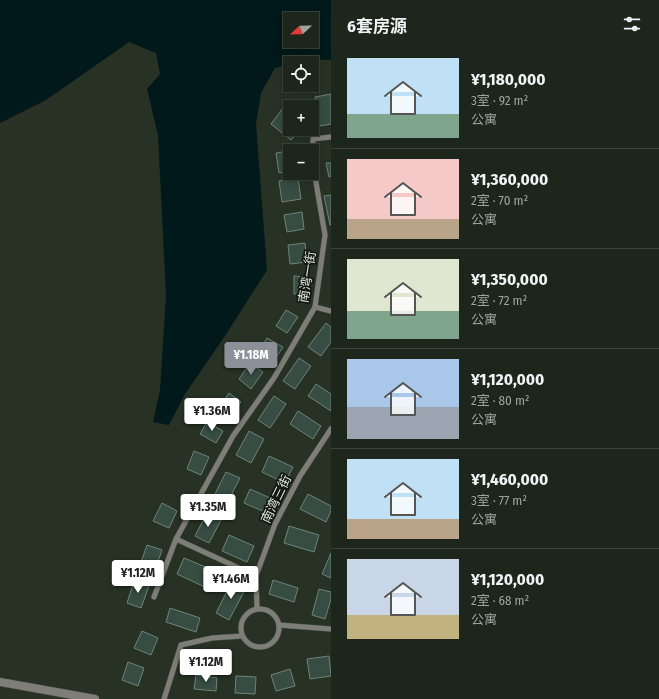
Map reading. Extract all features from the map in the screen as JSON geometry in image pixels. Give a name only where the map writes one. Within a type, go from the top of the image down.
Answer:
[{"type":"street","points":[[0,682],[95,699]]},
{"type":"lane","points":[[313,144],[313,139],[331,137]]},
{"type":"lane","name":"南湾一街","points":[[154,597],[176,539],[232,436],[274,378],[315,308],[325,235],[316,180]]},
{"type":"lane","points":[[315,308],[331,311]]},
{"type":"lane","name":"南湾三街","points":[[257,608],[256,576],[275,524],[300,476],[331,429]]},
{"type":"lane","points":[[176,539],[256,576]]},
{"type":"lane","points":[[257,608],[265,609],[271,612],[276,617],[279,625],[278,634],[274,641],[267,646],[259,648],[246,642],[242,636],[240,628],[241,621],[245,615],[250,610],[257,608]]},
{"type":"lane","points":[[279,625],[331,629]]},
{"type":"lane","points":[[164,699],[181,645],[212,638],[242,636]]},
{"type":"water","points":[[0,0],[331,0],[331,60],[319,59],[319,56],[283,56],[283,66],[275,68],[261,93],[256,124],[267,270],[227,333],[185,394],[169,425],[153,422],[160,390],[166,295],[158,135],[147,89],[160,74],[156,53],[129,42],[46,100],[0,123]]},
{"type":"building","points":[[331,94],[331,124],[320,126],[319,100],[316,100],[315,97]]},
{"type":"building","points":[[283,108],[283,134],[271,124]]},
{"type":"building","points":[[286,136],[294,136],[291,140]]},
{"type":"building","points":[[283,152],[283,172],[279,173],[276,153]]},
{"type":"building","points":[[326,163],[331,163],[331,176],[329,177]]},
{"type":"building","points":[[298,180],[301,199],[282,202],[279,181]]},
{"type":"building","points":[[331,195],[331,225],[330,225],[324,196]]},
{"type":"building","points":[[302,212],[304,229],[287,232],[284,215]]},
{"type":"building","points":[[305,243],[307,262],[290,264],[288,245]]},
{"type":"building","points":[[294,276],[308,277],[307,294],[294,294]]},
{"type":"building","points":[[286,310],[298,317],[287,333],[276,326]]},
{"type":"building","points":[[326,323],[331,327],[331,342],[321,356],[308,347]]},
{"type":"building","points":[[267,338],[283,347],[274,361],[259,351]]},
{"type":"building","points":[[299,358],[311,366],[295,389],[283,381]]},
{"type":"building","points":[[250,363],[263,372],[251,389],[239,379]]},
{"type":"building","points":[[316,384],[331,394],[331,411],[308,396]]},
{"type":"building","points":[[229,393],[241,402],[230,417],[218,409]]},
{"type":"building","points":[[274,396],[286,404],[270,428],[258,420]]},
{"type":"building","points":[[298,411],[321,426],[313,439],[290,424]]},
{"type":"building","points":[[207,422],[223,431],[216,443],[200,434]]},
{"type":"building","points":[[249,431],[264,439],[251,463],[236,455]]},
{"type":"building","points":[[194,451],[209,457],[201,475],[187,469]]},
{"type":"building","points":[[269,456],[293,467],[285,483],[262,472]]},
{"type":"building","points":[[226,472],[240,478],[226,505],[213,498]]},
{"type":"building","points":[[250,489],[277,501],[272,515],[244,503]]},
{"type":"building","points":[[308,494],[331,506],[331,511],[326,522],[300,509]]},
{"type":"building","points":[[162,503],[177,511],[169,528],[153,521]]},
{"type":"building","points":[[207,513],[221,520],[209,543],[195,536]]},
{"type":"building","points":[[289,526],[319,535],[314,552],[284,543]]},
{"type":"building","points":[[229,535],[254,546],[247,562],[222,551]]},
{"type":"building","points":[[147,545],[162,550],[154,573],[139,568]]},
{"type":"building","points":[[331,553],[331,578],[322,574]]},
{"type":"building","points":[[184,558],[215,571],[207,588],[177,574]]},
{"type":"building","points":[[273,580],[298,588],[294,602],[269,594]]},
{"type":"building","points":[[134,581],[149,586],[141,608],[127,603]]},
{"type":"building","points":[[232,581],[246,588],[229,620],[216,613]]},
{"type":"building","points":[[319,589],[331,592],[331,599],[325,619],[312,615]]},
{"type":"building","points":[[170,608],[200,618],[196,632],[166,622]]},
{"type":"building","points":[[142,631],[158,638],[151,655],[134,648]]},
{"type":"building","points":[[329,656],[331,676],[310,679],[307,659]]},
{"type":"building","points":[[128,662],[144,668],[138,686],[122,680]]},
{"type":"building","points":[[290,669],[295,686],[276,691],[271,675]]},
{"type":"building","points":[[196,675],[217,678],[216,691],[194,689]]},
{"type":"building","points":[[236,676],[256,677],[255,694],[235,693]]}]
